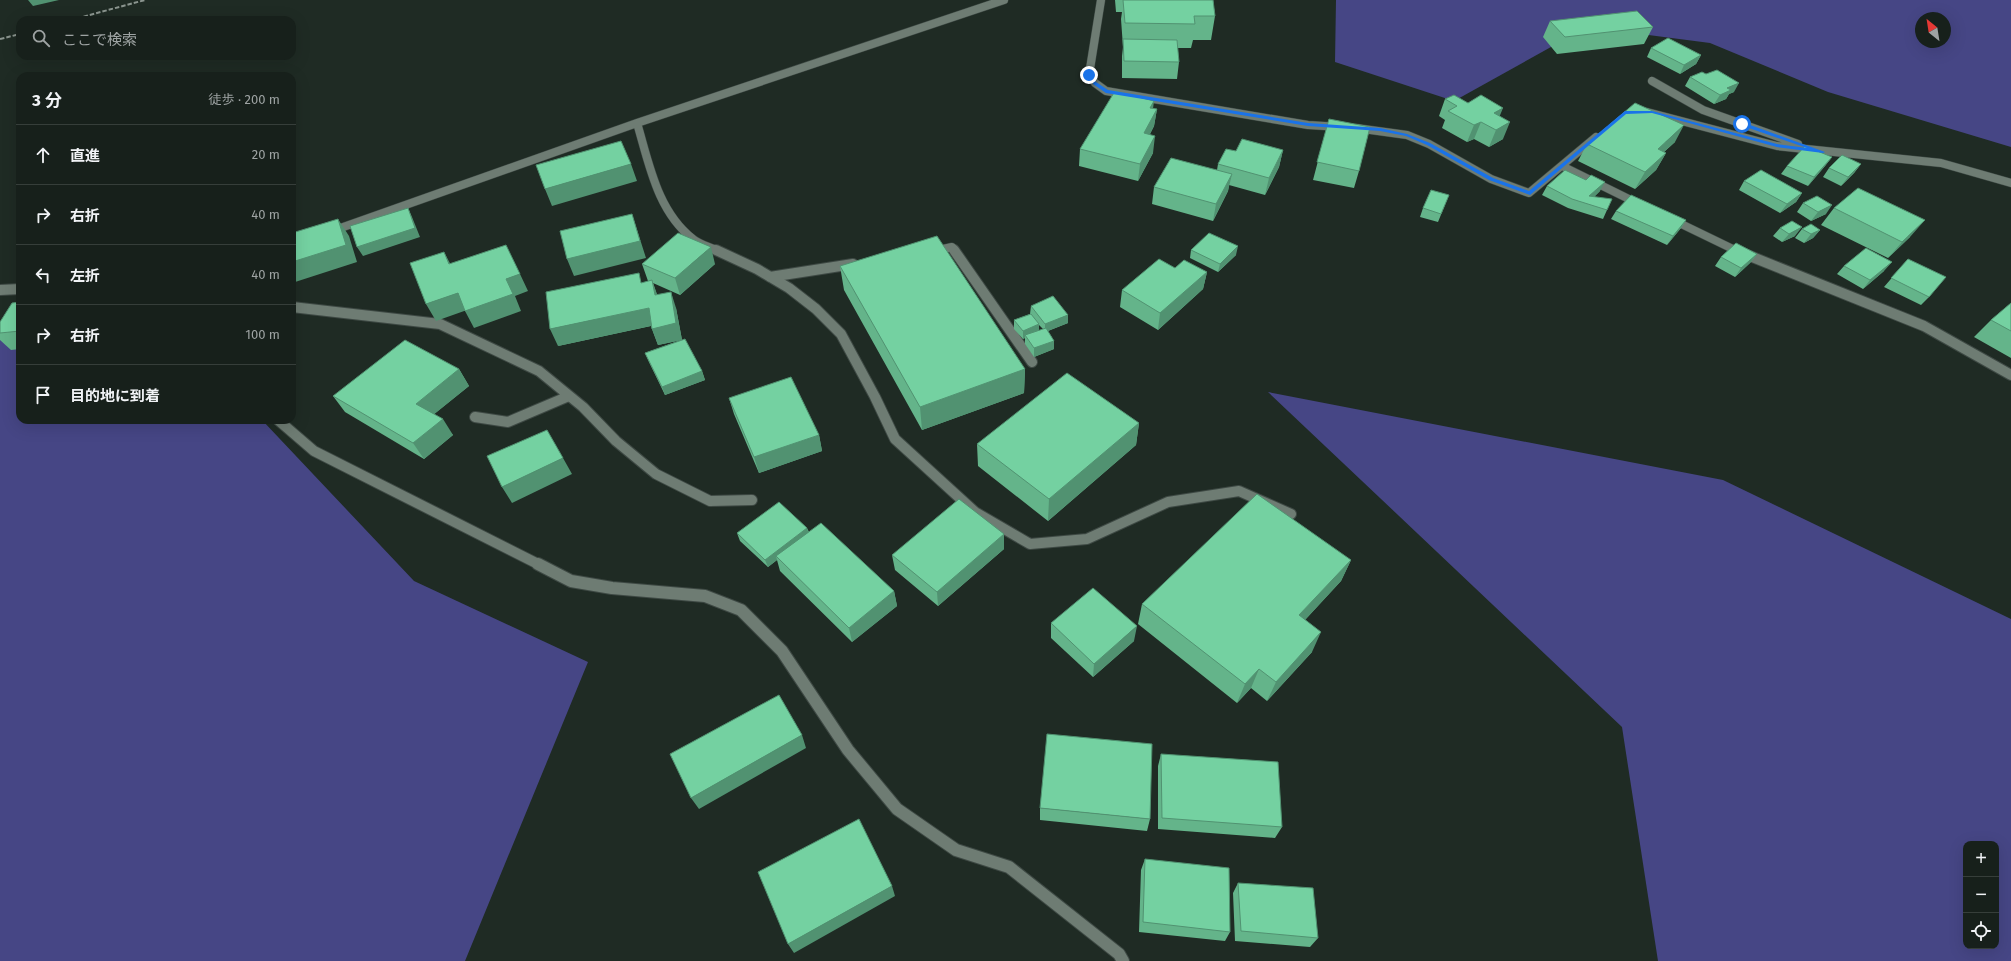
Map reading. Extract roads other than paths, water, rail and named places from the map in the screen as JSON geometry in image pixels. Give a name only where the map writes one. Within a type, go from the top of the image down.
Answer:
[{"type":"street","points":[[321,234],[637,123],[1004,0]]},
{"type":"street","points":[[1100,0],[1089,75],[1095,83],[1106,91],[1308,125],[1380,130],[1407,135],[1428,144],[1491,179],[1530,193],[1602,132]]},
{"type":"street","points":[[1652,81],[1703,110],[1823,152]]},
{"type":"street","points":[[1638,112],[1652,112],[1777,146],[1823,152],[1941,163],[2011,183]]},
{"type":"street","points":[[637,123],[659,196],[676,221],[693,239],[757,269],[789,288],[816,309],[841,334],[895,438],[975,512],[1030,544],[1087,539],[1168,502],[1239,491],[1291,514]]},
{"type":"street","points":[[1562,166],[1647,208]]},
{"type":"street","points":[[1662,214],[1733,249],[1924,326],[2011,375]]},
{"type":"street","points":[[922,252],[952,247],[1032,362]]},
{"type":"street","points":[[770,277],[861,262]]},
{"type":"street","points":[[0,290],[16,289]]},
{"type":"street","points":[[296,307],[440,324],[539,371],[583,407],[616,441],[656,474],[710,501],[752,500]]},
{"type":"street","points":[[475,417],[508,422],[569,396]]},
{"type":"street","points":[[283,424],[314,451],[571,581],[612,588],[705,596],[741,610],[782,651],[848,750],[897,809],[956,850],[1009,867],[1119,954],[1123,961]]},
{"type":"railway","points":[[86,16],[145,0]]},
{"type":"railway","points":[[0,39],[16,35]]}]
